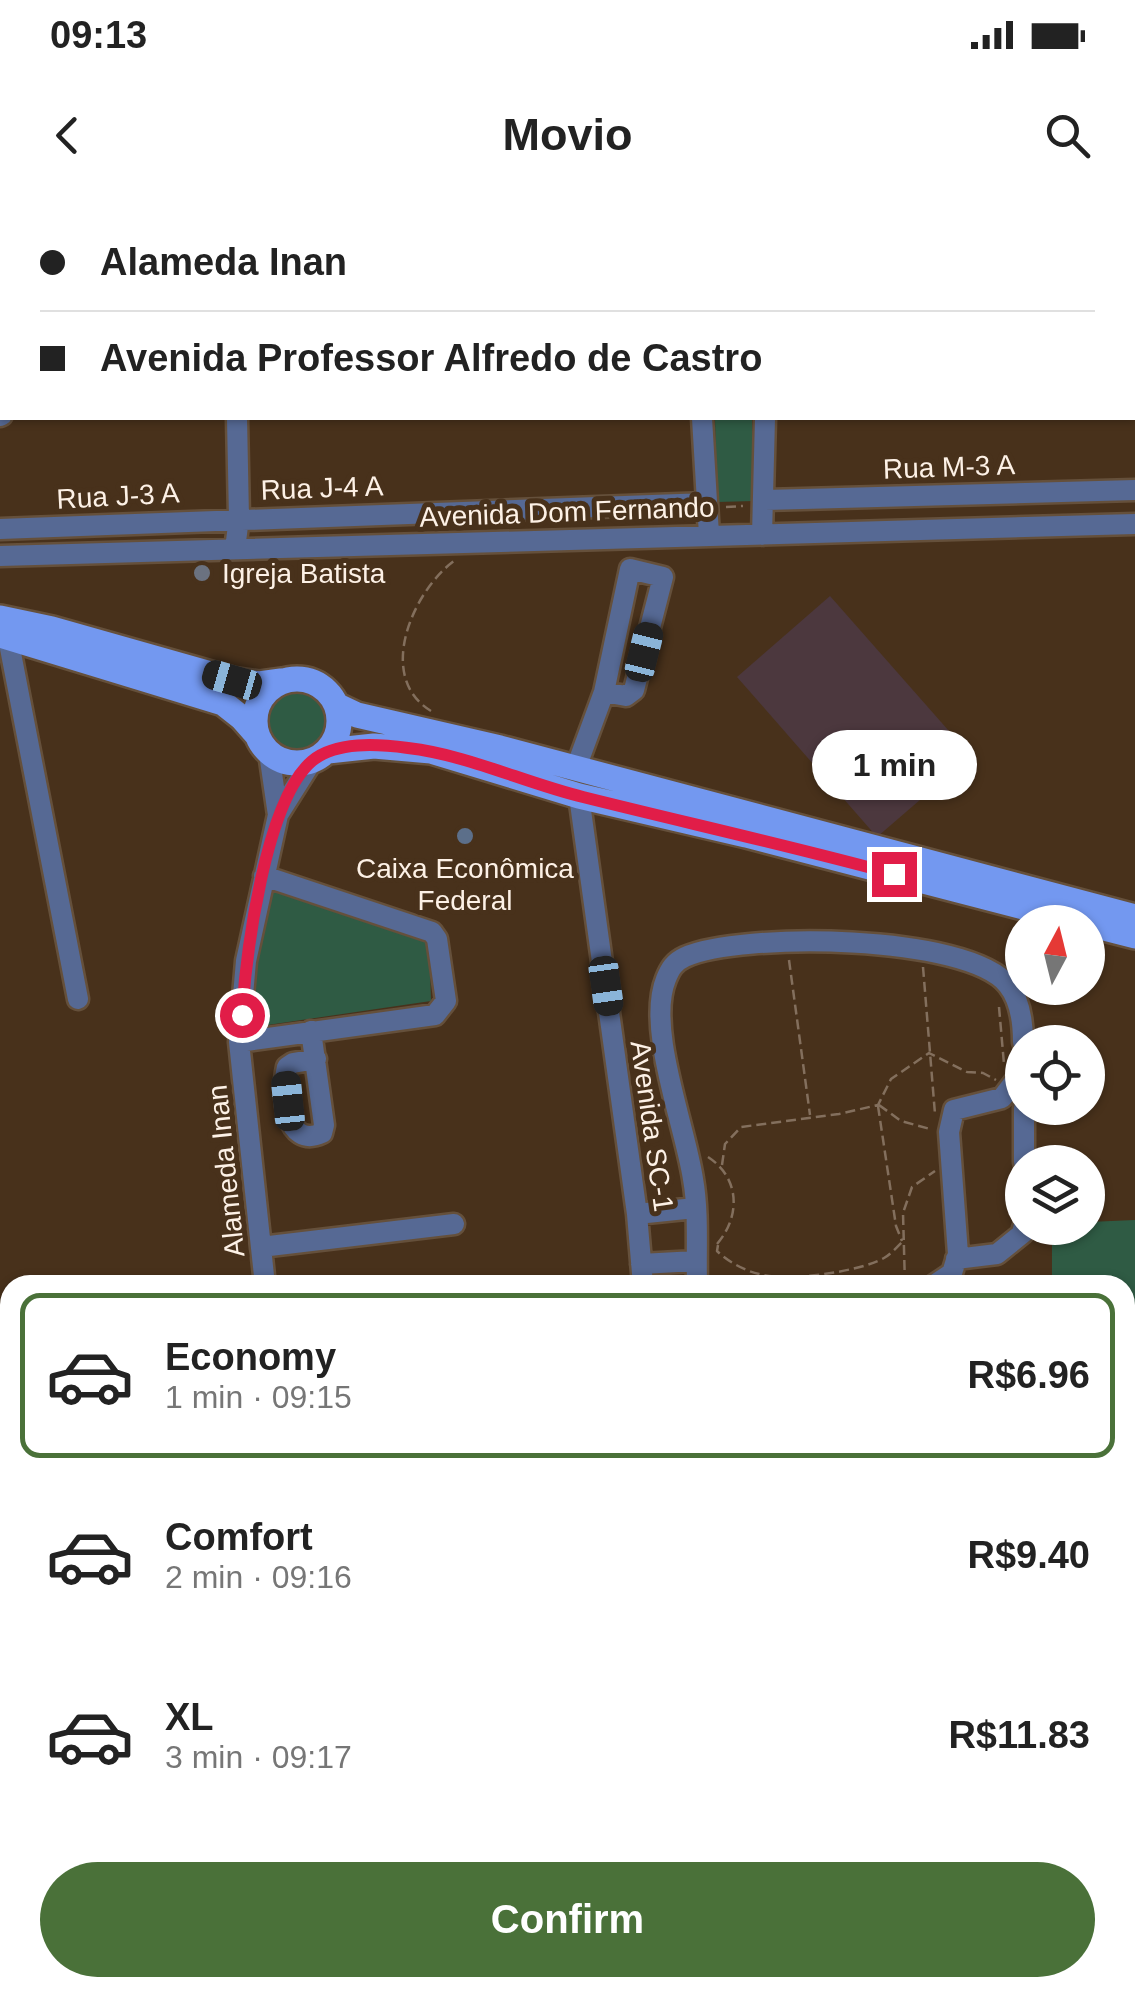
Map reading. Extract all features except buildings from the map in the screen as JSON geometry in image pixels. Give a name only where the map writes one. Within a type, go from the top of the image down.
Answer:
[{"type":"main road","points":[[3,630],[232,680],[259,684],[304,678],[315,682],[325,688],[338,706],[340,722],[337,738],[320,756]]},
{"type":"main road","points":[[3,630],[222,703],[242,718],[263,744],[290,762],[374,746],[431,751],[580,796],[746,834],[1016,905]]},
{"type":"main road","points":[[263,744],[254,719],[258,703],[281,681]]},
{"type":"main road","points":[[338,706],[357,715],[576,768],[1135,917]]},
{"type":"main road","points":[[1105,928],[1135,936]]},
{"type":"street","points":[[235,549],[237,420]]},
{"type":"street","points":[[702,420],[712,505],[709,535]]},
{"type":"street","points":[[762,535],[758,503],[765,420]]},
{"type":"street","name":"Rua M-3 A","points":[[758,503],[1135,490]]},
{"type":"street","name":"Rua J-4 A","points":[[238,518],[712,505]]},
{"type":"street","name":"Rua J-3 A","points":[[0,529],[238,518]]},
{"type":"street","name":"Avenida Dom Fernando","points":[[0,556],[1135,524]]},
{"type":"street","points":[[576,768],[604,692],[630,569],[662,576],[634,690],[626,696],[604,692]]},
{"type":"street","points":[[3,630],[78,999]]},
{"type":"street","name":"Alameda Inan","points":[[263,744],[278,815]]},
{"type":"street","name":"Alameda Inan","points":[[265,1275],[240,1042],[246,961],[278,815],[320,756]]},
{"type":"street","name":"Avenida SC-1","points":[[580,796],[642,1275]]},
{"type":"street","points":[[240,1042],[435,1015],[446,1002],[437,939],[422,926],[264,876]]},
{"type":"street","points":[[698,1275],[694,1184],[658,1020],[663,985],[671,967],[683,958],[720,948],[875,942],[961,960],[997,975],[1009,986],[1022,1025]]},
{"type":"street","points":[[311,1031],[316,1059]]},
{"type":"street","points":[[949,1275],[956,1260],[949,1132],[954,1110],[1002,1098],[1005,1092]]},
{"type":"street","points":[[637,1214],[695,1208]]},
{"type":"street","points":[[261,1247],[454,1224]]},
{"type":"street","points":[[956,1260],[997,1254],[1008,1245]]},
{"type":"street","points":[[642,1275],[700,1254]]},
{"type":"path","points":[[712,505],[758,503]]},
{"type":"path","points":[[788,954],[810,1116]]},
{"type":"path","points":[[922,966],[936,1122],[941,1114]]},
{"type":"path","points":[[998,999],[1005,1031]]},
{"type":"path","points":[[929,1053],[967,1072],[983,1073],[1004,1084]]},
{"type":"path","points":[[905,1272],[878,1104],[891,1079],[929,1053]]},
{"type":"path","points":[[722,1166],[725,1144],[741,1126],[878,1104],[901,1121],[938,1131]]},
{"type":"path","points":[[697,1150],[722,1166],[733,1192],[730,1227],[718,1244],[700,1254]]},
{"type":"path","points":[[905,1275],[904,1213],[912,1187],[936,1170]]},
{"type":"path","points":[[786,1275],[858,1266],[884,1258],[902,1242]]},
{"type":"path","points":[[718,1244],[717,1251],[724,1258],[768,1275]]},
{"type":"shaded area","points":[[830,596],[971,756],[877,837],[737,677]]},
{"type":"green space","points":[[715,420],[752,420],[754,501],[717,502]]},
{"type":"green space","points":[[297,687],[320,697],[330,720],[320,743],[297,753],[274,743],[264,720],[274,697]]},
{"type":"green space","points":[[268,890],[429,936],[431,1001],[247,1028]]},
{"type":"green space","points":[[1135,1220],[1135,1275],[1052,1275],[1052,1245],[1105,1245],[1105,1221]]},
{"type":"place","name":"Igreja Batista","points":[[202,573]]},
{"type":"place","name":"Caixa Econômica Federal","points":[[465,836]]},
{"type":"route","points":[[242,1015],[246,961],[278,815],[312,761],[328,751],[374,746],[431,751],[580,796],[746,834],[894,874]]}]
